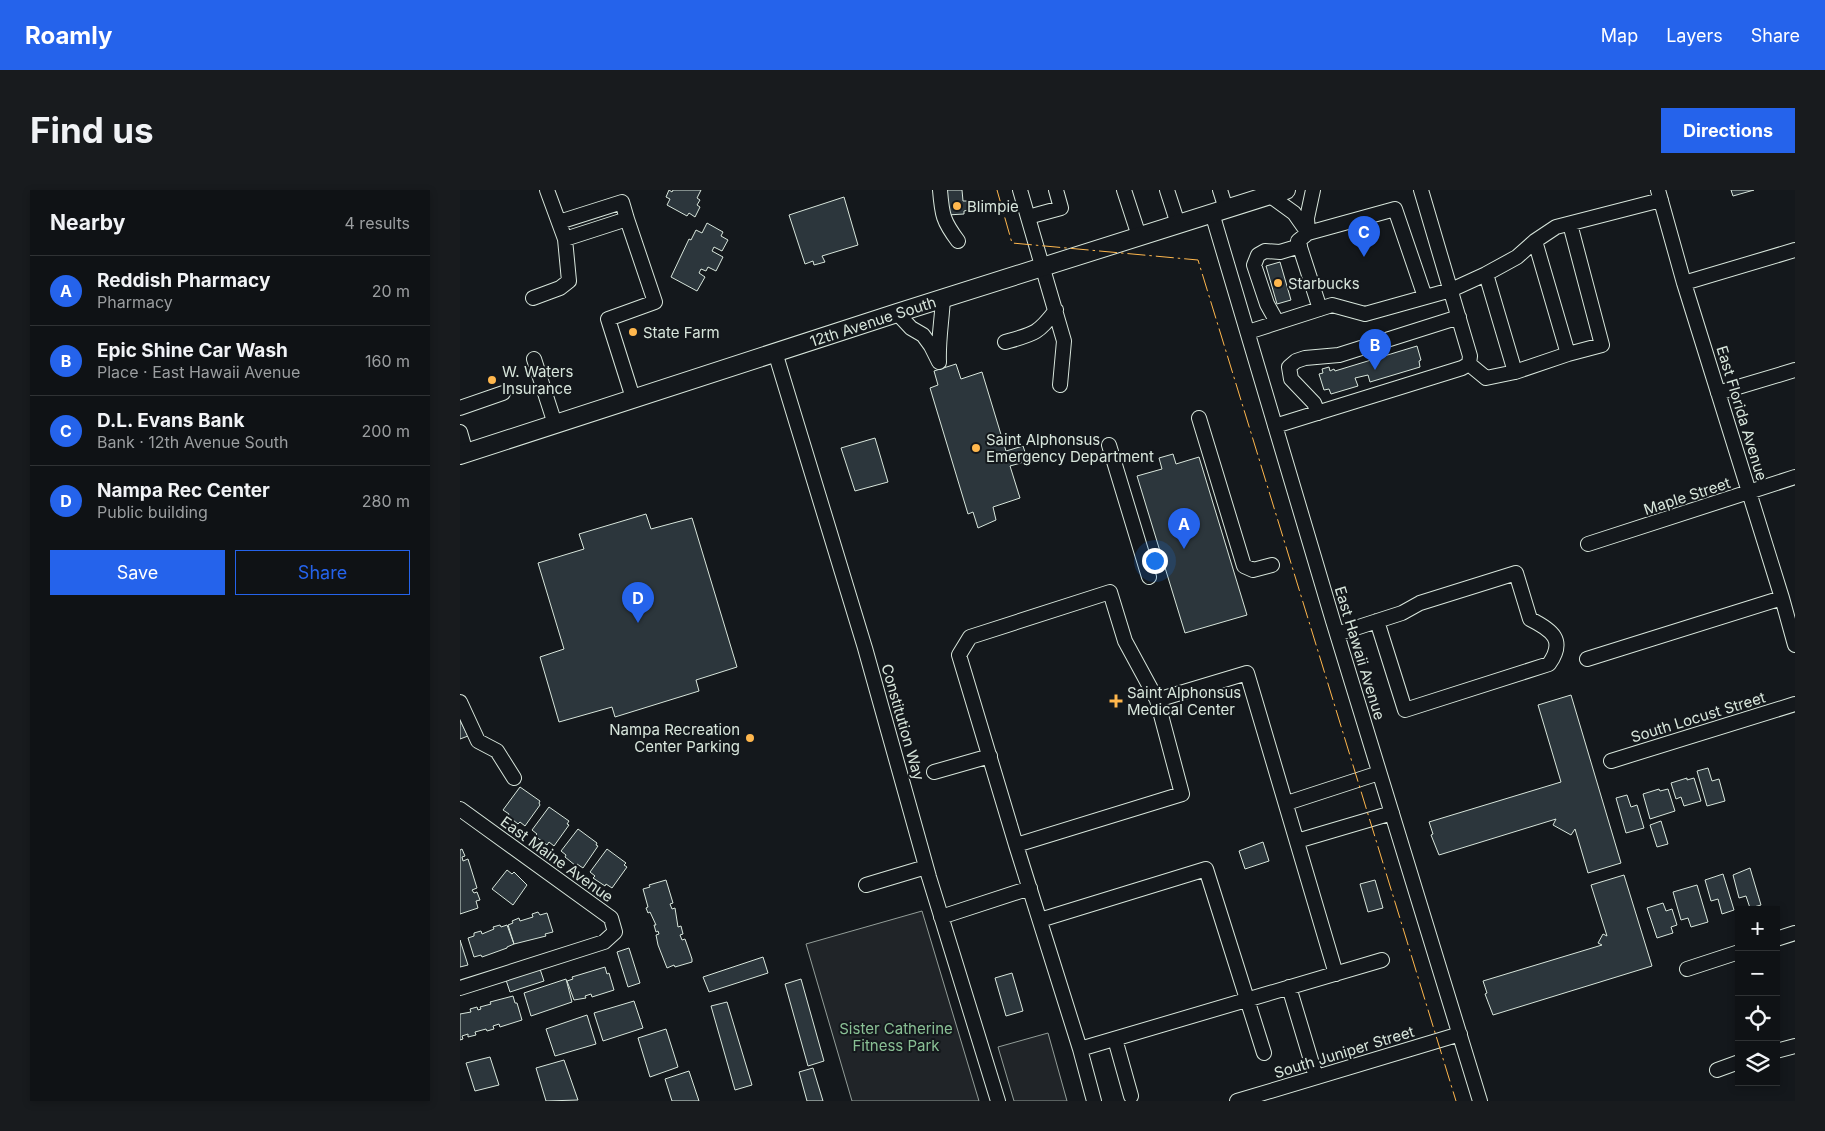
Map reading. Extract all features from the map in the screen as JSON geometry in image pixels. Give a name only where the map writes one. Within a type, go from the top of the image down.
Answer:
[{"type":"main road","name":"12th Avenue South","points":[[463,454],[774,352],[1278,193]]},
{"type":"street","points":[[533,298],[560,288],[569,280],[565,239],[548,190]]},
{"type":"street","points":[[940,190],[942,212],[946,224],[958,241]]},
{"type":"street","points":[[1020,190],[1064,341],[1060,385]]},
{"type":"street","points":[[1028,217],[1061,208],[1056,190]]},
{"type":"street","points":[[1124,190],[1139,236]]},
{"type":"street","points":[[1167,190],[1178,224]]},
{"type":"street","name":"East Hawaii Avenue","points":[[1220,190],[1219,211],[1248,332],[1337,634],[1480,1101]]},
{"type":"street","points":[[1308,233],[1307,218],[1313,190]]},
{"type":"street","points":[[1421,190],[1470,356],[1469,364]]},
{"type":"street","points":[[1278,193],[1308,233]]},
{"type":"street","points":[[1248,332],[1332,305],[1365,314],[1451,290],[1517,257],[1535,241],[1556,228],[1659,193]]},
{"type":"street","name":"East Florida Avenue","points":[[1659,193],[1684,283],[1750,493],[1795,645]]},
{"type":"street","points":[[559,222],[622,202],[655,302],[608,319],[633,398]]},
{"type":"street","points":[[1320,309],[1298,241],[1308,233],[1395,209],[1424,297]]},
{"type":"street","points":[[565,239],[627,218]]},
{"type":"street","points":[[1469,364],[1486,378],[1515,372],[1602,345],[1570,224]]},
{"type":"street","points":[[1535,241],[1568,354]]},
{"type":"street","points":[[1277,322],[1267,304],[1254,265],[1258,255],[1265,251],[1280,252],[1300,246]]},
{"type":"street","points":[[1684,283],[1795,250]]},
{"type":"street","points":[[1486,274],[1515,372]]},
{"type":"street","points":[[897,313],[922,335],[931,346],[939,362],[938,344],[943,298]]},
{"type":"street","points":[[1006,342],[1032,334],[1043,326],[1056,310]]},
{"type":"street","points":[[1318,413],[1314,403],[1291,379],[1290,368],[1296,360],[1339,355],[1459,317]]},
{"type":"street","name":"Constitution Way","points":[[774,352],[867,655],[926,867],[998,1101]]},
{"type":"street","points":[[534,359],[555,424]]},
{"type":"street","points":[[1275,426],[1462,368],[1469,364]]},
{"type":"street","points":[[1718,392],[1795,370]]},
{"type":"street","points":[[460,408],[503,393]]},
{"type":"street","points":[[1198,418],[1244,566],[1253,570],[1272,565]]},
{"type":"street","points":[[460,432],[463,454]]},
{"type":"street","points":[[1108,445],[1149,577]]},
{"type":"street","name":"Maple Street","points":[[1588,544],[1795,477]]},
{"type":"street","points":[[1337,634],[1377,621],[1402,613],[1420,603],[1516,573],[1530,619],[1553,633],[1557,642],[1556,655],[1549,664],[1405,710],[1377,621]]},
{"type":"street","points":[[1016,845],[1182,794],[1157,700],[1125,641],[1110,592],[970,637],[959,655],[1016,845],[1080,1049],[1094,1101]]},
{"type":"street","points":[[1586,659],[1782,598]]},
{"type":"street","points":[[1157,700],[1247,673],[1336,974]]},
{"type":"street","points":[[460,702],[478,741],[497,750],[514,778]]},
{"type":"street","name":"South Locust Street","points":[[1611,761],[1795,704]]},
{"type":"street","points":[[934,772],[990,756]]},
{"type":"street","points":[[1286,803],[1379,773]]},
{"type":"street","name":"East Maine Avenue","points":[[460,809],[611,918],[615,932],[604,942],[460,988]]},
{"type":"street","points":[[1297,841],[1392,813]]},
{"type":"street","points":[[866,885],[926,867]]},
{"type":"street","points":[[1040,920],[1206,869],[1264,1053]]},
{"type":"street","points":[[941,917],[1030,888]]},
{"type":"street","points":[[1780,938],[1795,933]]},
{"type":"street","points":[[1687,968],[1735,953]]},
{"type":"street","points":[[1080,1049],[1382,960]]},
{"type":"street","points":[[1289,987],[1316,1077]]},
{"type":"street","name":"South Juniper Street","points":[[1237,1101],[1460,1034]]},
{"type":"street","points":[[1115,1039],[1131,1096]]},
{"type":"street","points":[[1780,1050],[1795,1046]]},
{"type":"street","points":[[1716,1070],[1735,1063]]},
{"type":"green space","name":"Sister Catherine Fitness Park","points":[[922,911],[979,1101],[852,1101],[806,944]]},
{"type":"green space","points":[[1048,1033],[1067,1101],[1014,1101],[998,1047]]},
{"type":"building","points":[[669,190],[672,192],[673,190],[701,190],[697,198],[700,200],[697,205],[700,207],[695,217],[689,213],[687,216],[667,205],[670,199],[666,197]]},
{"type":"building","points":[[944,190],[962,190],[963,201],[967,201],[968,210],[964,211],[964,214],[947,215]]},
{"type":"building","points":[[1731,190],[1754,190],[1733,196]]},
{"type":"building","points":[[844,197],[858,245],[822,256],[825,262],[814,265],[813,261],[805,264],[789,215]]},
{"type":"building","points":[[707,223],[723,232],[721,236],[728,240],[722,251],[714,247],[712,251],[723,257],[716,271],[708,267],[706,271],[701,269],[699,273],[705,277],[697,291],[671,277],[689,239],[691,240],[696,230],[702,233]]},
{"type":"building","name":"Starbucks","points":[[1280,262],[1291,300],[1277,304],[1266,266]]},
{"type":"building","points":[[1417,346],[1421,360],[1419,361],[1420,367],[1370,382],[1368,375],[1355,378],[1358,386],[1331,394],[1329,389],[1324,390],[1319,374],[1323,373],[1322,369],[1329,367],[1330,371],[1334,369],[1335,371]]},
{"type":"building","name":"Saint Alphonsus Emergency Department","points":[[956,364],[961,379],[982,372],[1006,451],[1023,446],[1028,461],[1010,466],[1020,498],[993,507],[996,520],[978,528],[973,512],[968,514],[930,388],[938,385],[934,371]]},
{"type":"building","points":[[875,438],[888,482],[855,491],[841,448]]},
{"type":"building","points":[[1173,454],[1176,464],[1199,457],[1247,615],[1185,633],[1137,476],[1162,469],[1159,458]]},
{"type":"building","points":[[646,514],[651,529],[692,518],[737,667],[696,680],[699,691],[615,717],[612,707],[559,722],[540,657],[564,649],[538,563],[584,549],[579,534]]},
{"type":"building","points":[[1571,695],[1621,863],[1588,873],[1575,829],[1571,835],[1553,825],[1556,819],[1439,855],[1431,835],[1433,834],[1429,822],[1561,782],[1538,705]]},
{"type":"building","points":[[460,720],[468,736],[460,739]]},
{"type":"building","points":[[1708,768],[1712,781],[1719,779],[1725,801],[1707,806],[1697,771]]},
{"type":"building","points":[[1687,778],[1687,780],[1694,778],[1701,801],[1684,806],[1681,797],[1676,799],[1671,783]]},
{"type":"building","points":[[520,787],[540,801],[540,805],[525,826],[520,822],[518,824],[503,810]]},
{"type":"building","points":[[1659,789],[1660,791],[1668,789],[1675,811],[1650,819],[1643,794]]},
{"type":"building","points":[[1627,795],[1631,807],[1637,805],[1644,828],[1626,833],[1616,798]]},
{"type":"building","points":[[549,807],[569,821],[567,824],[569,825],[554,846],[549,842],[547,845],[535,836],[537,834],[532,830]]},
{"type":"building","points":[[1661,821],[1668,844],[1657,847],[1650,825]]},
{"type":"building","points":[[578,829],[597,843],[596,845],[598,846],[583,868],[577,864],[576,866],[561,851]]},
{"type":"building","points":[[1263,842],[1269,861],[1245,869],[1239,851]]},
{"type":"building","points":[[462,849],[465,856],[462,857],[463,861],[468,859],[477,888],[472,890],[474,893],[477,892],[480,900],[476,901],[478,908],[460,914],[460,850]]},
{"type":"building","points":[[607,849],[626,863],[624,865],[627,867],[612,888],[593,878],[595,876],[590,872]]},
{"type":"building","points":[[1750,868],[1761,905],[1749,906],[1746,896],[1739,898],[1733,875]]},
{"type":"building","points":[[507,870],[512,874],[514,872],[527,885],[513,905],[492,889]]},
{"type":"building","points":[[1723,874],[1734,910],[1722,914],[1718,899],[1711,901],[1705,880]]},
{"type":"building","points":[[1624,875],[1652,966],[1493,1015],[1485,994],[1487,993],[1483,981],[1602,945],[1598,943],[1603,934],[1607,936],[1591,885]]},
{"type":"building","points":[[666,880],[673,903],[670,904],[672,909],[675,908],[678,927],[681,926],[683,934],[680,935],[682,940],[685,939],[692,959],[692,962],[667,968],[658,945],[656,935],[659,934],[658,931],[656,932],[654,925],[656,925],[646,908],[648,907],[643,889],[650,887],[649,885]]},
{"type":"building","points":[[1375,880],[1383,908],[1368,912],[1360,884]]},
{"type":"building","points":[[1697,885],[1708,922],[1691,927],[1688,918],[1681,920],[1673,892]]},
{"type":"building","points":[[1663,903],[1666,911],[1672,909],[1677,925],[1671,927],[1673,933],[1657,938],[1647,908]]},
{"type":"building","points":[[538,912],[540,915],[547,913],[553,932],[545,934],[546,936],[514,944],[508,925],[519,918],[520,921],[533,917],[532,914]]},
{"type":"building","points":[[500,925],[501,927],[507,925],[514,944],[482,957],[481,955],[474,957],[468,938],[474,936],[474,933],[481,931],[482,934]]},
{"type":"building","points":[[460,940],[468,965],[460,967]]},
{"type":"building","points":[[629,948],[640,983],[628,987],[617,952]]},
{"type":"building","points":[[763,957],[768,973],[709,992],[703,977]]},
{"type":"building","points":[[605,967],[607,974],[609,973],[614,990],[592,997],[591,994],[585,996],[586,998],[574,1000],[567,981],[573,979],[572,977]]},
{"type":"building","points":[[540,969],[544,981],[510,992],[506,980]]},
{"type":"building","points":[[1012,973],[1023,1011],[1006,1016],[995,978]]},
{"type":"building","points":[[566,979],[572,1002],[531,1016],[524,993]]},
{"type":"building","points":[[801,979],[824,1061],[808,1066],[785,984]]},
{"type":"building","points":[[513,996],[522,1020],[500,1027],[499,1024],[493,1026],[494,1029],[475,1032],[476,1035],[468,1037],[468,1034],[462,1036],[463,1039],[460,1040],[460,1014],[471,1012],[470,1009],[477,1007],[478,1010],[481,1009],[480,1007],[491,1004],[490,1002]]},
{"type":"building","points":[[634,1001],[643,1028],[603,1041],[594,1013]]},
{"type":"building","points":[[727,1002],[752,1085],[735,1090],[711,1006]]},
{"type":"building","points":[[587,1015],[596,1044],[555,1056],[546,1029]]},
{"type":"building","points":[[666,1029],[678,1067],[650,1077],[638,1038]]},
{"type":"building","points":[[490,1057],[499,1085],[475,1091],[466,1063]]},
{"type":"building","points":[[564,1060],[578,1100],[546,1101],[536,1068]]},
{"type":"building","points":[[813,1068],[823,1101],[807,1101],[799,1072]]},
{"type":"building","points":[[689,1071],[699,1101],[672,1101],[665,1079]]},
{"type":"power","points":[[997,190],[1012,243],[1198,260],[1456,1101]]},
{"type":"place","name":"Blimpie","points":[[957,206]]},
{"type":"place","name":"D.L. Evans Bank","points":[[1364,257]]},
{"type":"place","name":"Starbucks","points":[[1278,283]]},
{"type":"place","name":"State Farm","points":[[633,332]]},
{"type":"place","name":"Epic Shine Car Wash","points":[[1375,370]]},
{"type":"place","name":"W. Waters Insurance","points":[[492,380]]},
{"type":"place","name":"Saint Alphonsus Emergency Department","points":[[976,448]]},
{"type":"place","name":"Reddish Pharmacy","points":[[1184,549]]},
{"type":"place","name":"Nampa Rec Center","points":[[638,623]]},
{"type":"place","name":"Saint Alphonsus Medical Center","points":[[1116,701]]},
{"type":"place","name":"Nampa Recreation Center Parking","points":[[750,738]]}]
